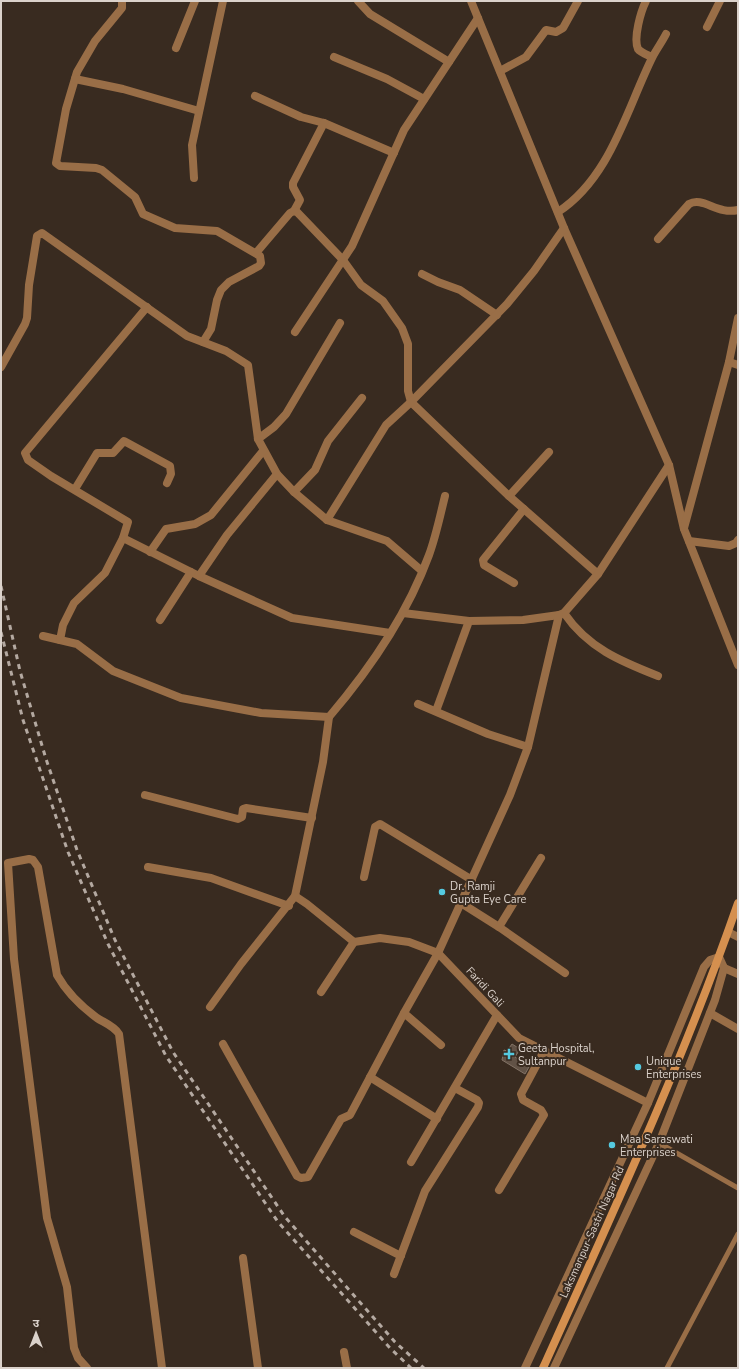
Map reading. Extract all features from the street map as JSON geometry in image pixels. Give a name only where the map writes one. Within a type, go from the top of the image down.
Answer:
[{"type":"street","points":[[122,1],[122,8],[95,41],[83,61],[75,79],[64,118],[56,160],[57,165],[102,170],[135,197],[144,214],[175,228],[217,230],[256,253],[261,260],[259,266],[229,282],[218,295],[213,324],[203,342]]},
{"type":"street","points":[[176,48],[195,1]]},
{"type":"street","points":[[194,178],[192,145],[223,1]]},
{"type":"street","points":[[358,1],[370,14],[449,62]]},
{"type":"street","points":[[471,1],[564,228],[669,464],[684,528],[738,664]]},
{"type":"street","points":[[500,71],[526,57],[546,30],[556,32],[563,28],[578,1]]},
{"type":"street","points":[[646,1],[639,19],[637,45],[641,52],[652,57]]},
{"type":"street","points":[[707,27],[720,1]]},
{"type":"street","points":[[295,332],[343,260],[404,130],[478,18]]},
{"type":"street","points":[[558,212],[581,194],[604,163],[652,57],[666,34]]},
{"type":"street","points":[[334,57],[396,82],[424,100]]},
{"type":"street","points":[[75,79],[132,92],[199,111]]},
{"type":"street","points":[[255,96],[301,117],[324,123],[394,153]]},
{"type":"street","points":[[256,253],[290,213],[294,211],[300,200],[293,187],[293,183],[324,123]]},
{"type":"street","points":[[658,239],[688,204],[692,202],[702,202],[726,212],[738,210]]},
{"type":"street","points":[[294,211],[343,260],[360,285],[383,301],[406,337],[409,350],[408,391],[411,402],[509,496],[598,574]]},
{"type":"street","points":[[327,520],[386,425],[411,402],[496,315],[534,272],[564,228]]},
{"type":"street","points":[[1,367],[22,330],[27,318],[29,285],[37,236],[42,233],[187,336],[226,351],[248,365],[258,439],[277,474],[294,492],[327,520],[387,541],[422,571]]},
{"type":"street","points":[[422,274],[460,290],[496,315]]},
{"type":"street","points":[[60,640],[63,625],[74,603],[105,573],[128,526],[127,520],[75,490],[28,460],[25,453],[147,307]]},
{"type":"street","points":[[684,528],[730,362],[738,318]]},
{"type":"street","points":[[258,439],[286,414],[340,323]]},
{"type":"street","points":[[730,362],[738,365]]},
{"type":"street","points":[[294,492],[315,470],[328,441],[362,398]]},
{"type":"street","points":[[75,490],[97,453],[113,453],[124,441],[170,466],[171,474],[167,483]]},
{"type":"street","points":[[150,552],[166,529],[194,524],[211,515],[263,450]]},
{"type":"street","points":[[509,496],[549,452]]},
{"type":"street","points":[[223,1044],[297,1176],[301,1178],[308,1176],[341,1119],[350,1115],[404,1013],[438,953],[472,880],[510,795],[528,747],[561,614],[598,574],[669,464]]},
{"type":"street","points":[[160,620],[195,574],[277,474]]},
{"type":"street","points":[[210,1007],[240,964],[295,896],[323,762],[329,717],[356,686],[403,612],[429,554],[445,496]]},
{"type":"street","points":[[514,582],[484,565],[483,560],[524,509]]},
{"type":"street","points":[[123,538],[195,574],[292,618],[390,633]]},
{"type":"street","points":[[689,541],[729,546],[736,543],[738,540]]},
{"type":"street","points":[[403,612],[469,621],[523,620],[561,614]]},
{"type":"street","points":[[561,614],[582,634],[610,656],[658,676]]},
{"type":"street","points":[[436,711],[469,621]]},
{"type":"street","points":[[44,636],[77,644],[113,671],[181,698],[261,713],[329,717]]},
{"type":"street","points":[[418,704],[488,734],[528,747]]},
{"type":"street","points":[[145,796],[238,819],[242,817],[243,809],[246,808],[312,818]]},
{"type":"street","points":[[364,877],[375,827],[376,824],[380,824],[472,880]]},
{"type":"street","points":[[499,927],[541,858]]},
{"type":"street","points":[[87,1368],[75,1354],[67,1287],[47,1218],[14,959],[8,863],[29,859],[33,860],[38,867],[56,975],[66,989],[92,1014],[120,1034],[162,1368]]},
{"type":"street","points":[[148,867],[212,878],[288,906]]},
{"type":"street","points":[[295,896],[354,942],[321,992]]},
{"type":"street","name":"Laksmanpur-Sastri Nagar Rd","points":[[543,1368],[661,1106],[719,957],[738,902]]},
{"type":"street","points":[[461,904],[499,927],[565,973]]},
{"type":"street","points":[[728,932],[738,937]]},
{"type":"street","name":"Faridi Gali","points":[[354,942],[380,938],[409,942],[438,953],[519,1038],[648,1103]]},
{"type":"street","points":[[525,1368],[648,1103],[704,968],[710,960],[719,957],[724,968],[710,1014],[659,1143],[554,1368]]},
{"type":"street","points":[[724,968],[738,974]]},
{"type":"street","points":[[404,1013],[441,1046]]},
{"type":"street","points":[[710,1014],[738,1029]]},
{"type":"street","points":[[411,1162],[496,1015]]},
{"type":"street","points":[[499,1190],[544,1115],[542,1110],[523,1100],[521,1094],[544,1051]]},
{"type":"street","points":[[370,1077],[437,1119]]},
{"type":"street","points":[[394,1274],[426,1191],[478,1107],[477,1100],[455,1088]]},
{"type":"street","points":[[354,1232],[401,1256]]},
{"type":"street","points":[[243,1258],[258,1368]]},
{"type":"street","points":[[344,1352],[347,1368]]},
{"type":"lane","points":[[659,1143],[738,1188]]},
{"type":"lane","points":[[667,1368],[738,1234]]},
{"type":"building","points":[[512,1044],[520,1049],[515,1057],[529,1067],[525,1074],[502,1060],[504,1050],[507,1051]]},
{"type":"railway","points":[[1,586],[20,671],[46,759],[77,850],[115,940],[173,1052],[285,1217],[395,1342],[424,1368]]},
{"type":"railway","points":[[1,632],[23,720],[68,852],[108,944],[166,1056],[278,1222],[390,1348],[411,1368]]},
{"type":"place","name":"Dr. Ramji Gupta Eye Care","points":[[442,892]]},
{"type":"place","name":"Geeta Hospital, Sultanpur","points":[[509,1054]]},
{"type":"place","name":"Unique Enterprises","points":[[638,1067]]},
{"type":"place","name":"Maa Saraswati Enterprises","points":[[612,1145]]}]
